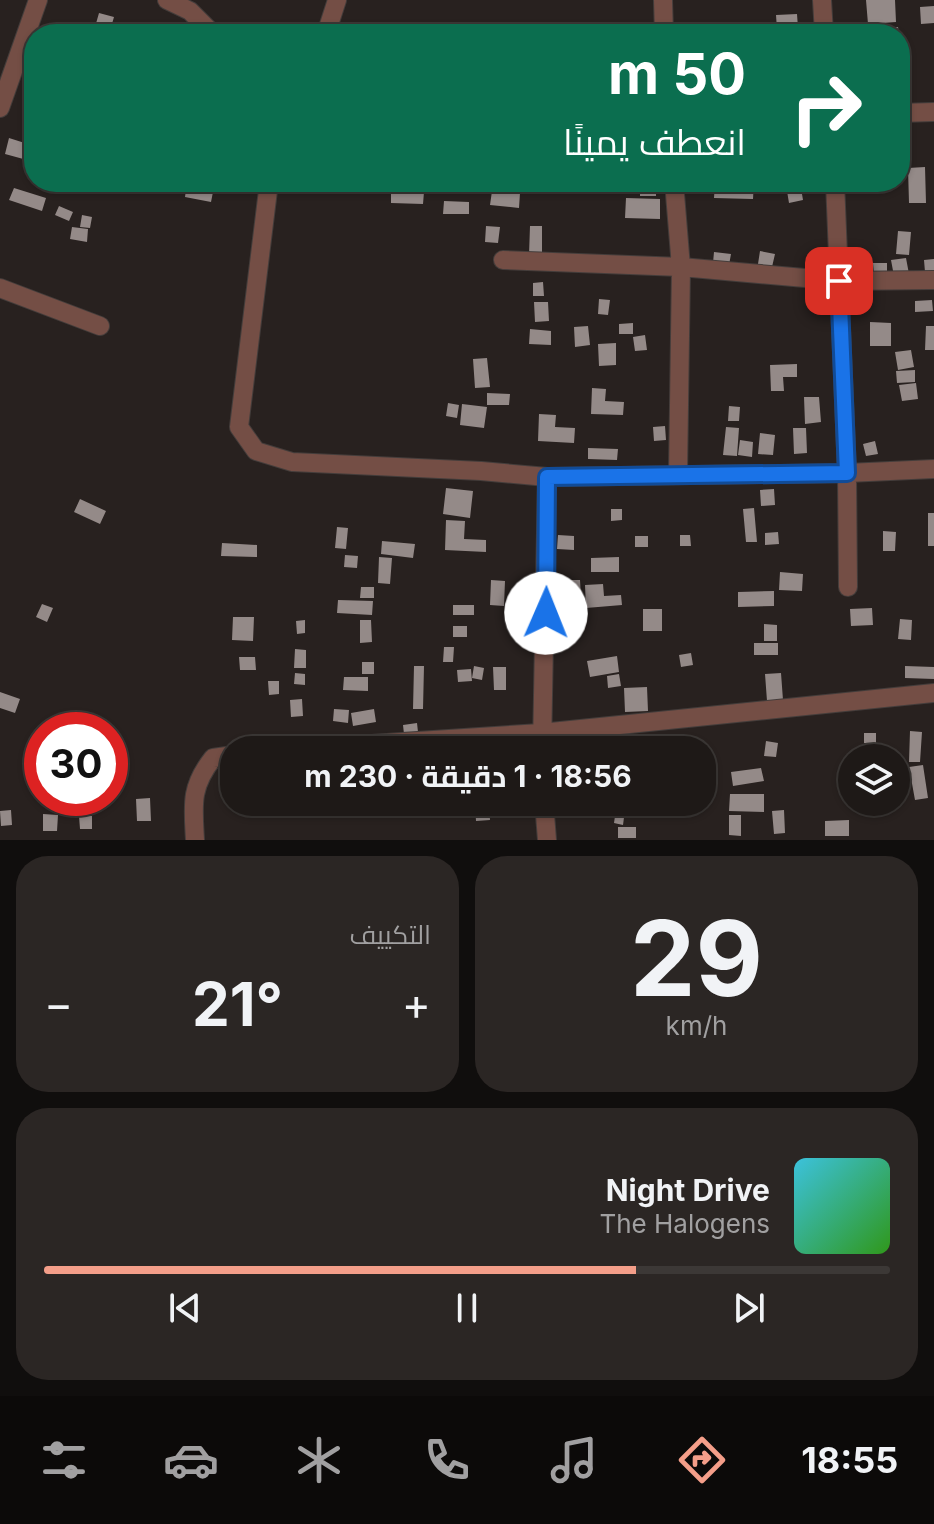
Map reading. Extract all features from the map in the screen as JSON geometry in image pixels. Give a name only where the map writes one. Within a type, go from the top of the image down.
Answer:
[{"type":"street","points":[[30,24],[38,0]]},
{"type":"street","points":[[167,0],[190,11],[203,24]]},
{"type":"street","points":[[329,24],[337,0]]},
{"type":"street","points":[[663,0],[664,24]]},
{"type":"street","points":[[822,0],[823,24]]},
{"type":"street","points":[[0,108],[24,40]]},
{"type":"street","points":[[910,113],[934,112]]},
{"type":"street","points":[[268,192],[239,427],[256,451],[292,462],[547,477],[934,469]]},
{"type":"street","points":[[675,192],[681,267],[678,474]]},
{"type":"street","points":[[835,192],[847,473],[848,587]]},
{"type":"street","points":[[503,260],[681,267],[839,281],[934,280]]},
{"type":"street","points":[[0,288],[100,326]]},
{"type":"street","points":[[542,736],[547,477]]},
{"type":"street","points":[[590,736],[934,693]]},
{"type":"street","points":[[195,840],[193,802],[198,777],[213,758],[220,757]]},
{"type":"street","points":[[545,816],[547,840]]},
{"type":"building","points":[[866,0],[895,0],[896,22],[868,24]]},
{"type":"building","points":[[934,6],[934,23],[921,24],[920,7]]},
{"type":"building","points":[[99,13],[114,17],[112,24],[96,24]]},
{"type":"building","points":[[797,14],[798,24],[777,24],[776,15]]},
{"type":"building","points":[[9,138],[24,143],[24,159],[5,154]]},
{"type":"building","points":[[925,167],[926,203],[909,203],[910,168]]},
{"type":"building","points":[[14,188],[46,198],[42,211],[9,200]]},
{"type":"building","points":[[186,192],[213,192],[211,202],[185,197]]},
{"type":"building","points":[[391,192],[424,192],[423,204],[391,203]]},
{"type":"building","points":[[492,192],[520,193],[519,208],[490,205]]},
{"type":"building","points":[[640,192],[656,192],[656,196],[640,196]]},
{"type":"building","points":[[714,192],[753,192],[753,199],[714,198]]},
{"type":"building","points":[[787,192],[802,192],[803,200],[789,203]]},
{"type":"building","points":[[626,198],[660,199],[660,219],[625,218]]},
{"type":"building","points":[[444,201],[469,202],[469,214],[443,214]]},
{"type":"building","points":[[59,206],[73,212],[69,221],[55,215]]},
{"type":"building","points":[[82,215],[92,217],[90,228],[80,227]]},
{"type":"building","points":[[486,226],[500,227],[498,243],[485,242]]},
{"type":"building","points":[[530,226],[542,226],[542,255],[529,255]]},
{"type":"building","points":[[72,227],[88,229],[87,242],[70,239]]},
{"type":"building","points":[[898,231],[911,232],[909,255],[896,254]]},
{"type":"building","points":[[760,251],[775,254],[772,267],[758,264]]},
{"type":"building","points":[[714,252],[731,254],[729,265],[713,263]]},
{"type":"building","points":[[906,258],[909,274],[894,276],[891,260]]},
{"type":"building","points":[[934,259],[934,272],[925,272],[924,260]]},
{"type":"building","points":[[873,263],[887,263],[887,275],[874,275]]},
{"type":"building","points":[[543,282],[544,296],[533,296],[533,283]]},
{"type":"building","points":[[599,299],[610,300],[608,315],[598,314]]},
{"type":"building","points":[[932,300],[933,311],[915,312],[915,301]]},
{"type":"building","points":[[534,302],[548,302],[549,321],[535,322]]},
{"type":"building","points":[[870,322],[891,323],[891,346],[870,346]]},
{"type":"building","points":[[633,323],[633,334],[619,334],[619,324]]},
{"type":"building","points":[[588,326],[590,345],[575,347],[574,327]]},
{"type":"building","points":[[926,326],[934,326],[934,350],[925,350]]},
{"type":"building","points":[[530,329],[551,331],[551,345],[529,344]]},
{"type":"building","points":[[645,335],[647,350],[635,351],[633,337]]},
{"type":"building","points":[[616,343],[616,365],[599,366],[598,344]]},
{"type":"building","points":[[911,350],[914,367],[898,370],[895,352]]},
{"type":"building","points":[[487,358],[490,387],[475,388],[473,359]]},
{"type":"building","points":[[797,364],[797,377],[783,377],[784,391],[771,391],[770,365]]},
{"type":"building","points":[[915,370],[915,382],[897,383],[896,371]]},
{"type":"building","points":[[916,383],[918,399],[902,401],[899,385]]},
{"type":"building","points":[[592,388],[606,389],[605,401],[624,402],[623,415],[591,414]]},
{"type":"building","points":[[487,393],[510,394],[509,405],[487,405]]},
{"type":"building","points":[[804,397],[819,397],[821,422],[805,424]]},
{"type":"building","points":[[448,403],[459,405],[457,418],[446,416]]},
{"type":"building","points":[[462,404],[487,407],[484,428],[460,425]]},
{"type":"building","points":[[729,406],[740,407],[739,421],[728,421]]},
{"type":"building","points":[[539,414],[556,415],[555,427],[575,428],[574,443],[538,441]]},
{"type":"building","points":[[665,426],[666,440],[654,441],[653,427]]},
{"type":"building","points":[[726,427],[739,428],[737,456],[723,455]]},
{"type":"building","points":[[793,428],[806,428],[807,453],[794,454]]},
{"type":"building","points":[[760,433],[775,435],[773,455],[758,454]]},
{"type":"building","points":[[740,440],[753,442],[752,457],[738,455]]},
{"type":"building","points":[[875,441],[878,454],[866,456],[863,444]]},
{"type":"building","points":[[588,448],[618,449],[617,460],[588,459]]},
{"type":"building","points":[[446,488],[473,491],[470,518],[443,514]]},
{"type":"building","points":[[774,489],[775,505],[761,506],[760,490]]},
{"type":"building","points":[[80,499],[106,511],[100,524],[74,512]]},
{"type":"building","points":[[754,508],[757,542],[746,542],[743,509]]},
{"type":"building","points":[[611,509],[622,509],[622,520],[611,521]]},
{"type":"building","points":[[928,513],[934,513],[934,546],[928,546]]},
{"type":"building","points":[[446,520],[465,521],[464,539],[486,540],[486,552],[445,550]]},
{"type":"building","points":[[337,527],[348,528],[346,549],[335,548]]},
{"type":"building","points":[[883,531],[896,532],[895,551],[883,551]]},
{"type":"building","points":[[778,532],[779,544],[765,545],[765,533]]},
{"type":"building","points":[[558,535],[574,536],[574,550],[557,549]]},
{"type":"building","points":[[680,535],[690,535],[691,546],[680,546]]},
{"type":"building","points":[[635,536],[648,536],[648,547],[635,547]]},
{"type":"building","points":[[382,541],[415,544],[413,558],[381,554]]},
{"type":"building","points":[[222,543],[257,545],[257,557],[221,556]]},
{"type":"building","points":[[345,555],[358,556],[357,568],[344,567]]},
{"type":"building","points":[[379,557],[392,558],[390,584],[378,583]]},
{"type":"building","points":[[619,557],[619,572],[591,572],[591,558]]},
{"type":"building","points":[[780,572],[803,574],[802,591],[779,590]]},
{"type":"building","points":[[491,580],[505,581],[504,606],[490,605]]},
{"type":"building","points":[[570,580],[580,580],[581,595],[571,596]]},
{"type":"building","points":[[603,584],[604,596],[621,595],[622,605],[586,608],[585,585]]},
{"type":"building","points":[[361,587],[374,587],[374,598],[360,598]]},
{"type":"building","points":[[774,591],[774,606],[738,607],[738,592]]},
{"type":"building","points":[[338,600],[373,601],[372,615],[337,613]]},
{"type":"building","points":[[42,604],[53,608],[47,622],[36,617]]},
{"type":"building","points":[[453,605],[474,605],[474,615],[453,615]]},
{"type":"building","points":[[872,608],[873,625],[851,626],[850,609]]},
{"type":"building","points":[[643,609],[662,609],[662,631],[643,631]]},
{"type":"building","points":[[233,617],[254,617],[253,641],[232,640]]},
{"type":"building","points":[[900,619],[912,620],[911,640],[898,639]]},
{"type":"building","points":[[305,620],[305,633],[297,634],[296,621]]},
{"type":"building","points":[[360,620],[371,620],[372,642],[360,643]]},
{"type":"building","points":[[764,624],[777,625],[777,641],[764,641]]},
{"type":"building","points":[[453,626],[467,626],[467,637],[453,637]]},
{"type":"building","points":[[754,643],[778,643],[778,655],[754,655]]},
{"type":"building","points":[[444,647],[454,647],[453,662],[443,662]]},
{"type":"building","points":[[295,649],[306,650],[306,668],[294,668]]},
{"type":"building","points":[[691,653],[693,665],[681,667],[679,655]]},
{"type":"building","points":[[617,656],[619,672],[590,677],[587,661]]},
{"type":"building","points":[[239,657],[255,657],[256,670],[240,670]]},
{"type":"building","points":[[362,662],[374,662],[374,674],[362,674]]},
{"type":"building","points":[[414,666],[424,666],[423,709],[413,709]]},
{"type":"building","points":[[474,666],[484,668],[482,680],[472,678]]},
{"type":"building","points":[[905,666],[934,667],[934,679],[905,678]]},
{"type":"building","points":[[493,667],[506,667],[506,690],[494,690]]},
{"type":"building","points":[[471,669],[472,681],[458,682],[457,670]]},
{"type":"building","points":[[295,673],[305,674],[305,685],[294,684]]},
{"type":"building","points":[[781,673],[783,700],[767,701],[765,674]]},
{"type":"building","points":[[619,674],[621,686],[608,688],[607,676]]},
{"type":"building","points":[[344,677],[368,677],[368,691],[343,690]]},
{"type":"building","points":[[268,681],[279,681],[279,694],[269,695]]},
{"type":"building","points":[[647,687],[648,711],[625,712],[624,688]]},
{"type":"building","points":[[0,692],[20,699],[15,713],[0,708]]},
{"type":"building","points":[[302,699],[303,716],[291,717],[290,700]]},
{"type":"building","points":[[334,709],[349,710],[348,723],[333,721]]},
{"type":"building","points":[[374,709],[376,722],[353,726],[351,713]]},
{"type":"building","points":[[417,723],[418,732],[404,734],[403,725]]},
{"type":"building","points":[[910,731],[922,732],[920,762],[910,762]]},
{"type":"building","points":[[864,733],[876,733],[876,743],[864,743]]},
{"type":"building","points":[[766,741],[778,743],[776,757],[764,756]]},
{"type":"building","points":[[923,765],[928,798],[915,800],[910,767]]},
{"type":"building","points":[[761,768],[764,781],[733,786],[731,772]]},
{"type":"building","points":[[730,794],[764,794],[764,812],[729,811]]},
{"type":"building","points":[[150,798],[151,821],[137,821],[136,799]]},
{"type":"building","points":[[11,810],[12,825],[1,826],[0,811]]},
{"type":"building","points":[[784,810],[785,833],[774,834],[772,811]]},
{"type":"building","points":[[729,815],[741,815],[741,836],[729,835]]},
{"type":"building","points":[[43,816],[58,816],[57,831],[43,831]]},
{"type":"building","points":[[79,816],[92,816],[92,829],[80,829]]},
{"type":"building","points":[[476,816],[490,816],[490,820],[476,821]]},
{"type":"building","points":[[615,816],[624,816],[623,825],[614,823]]},
{"type":"building","points":[[849,820],[849,836],[825,836],[825,821]]},
{"type":"building","points":[[618,827],[636,827],[636,838],[618,838]]},
{"type":"route","points":[[546,613],[547,477],[847,473],[839,281]]}]
